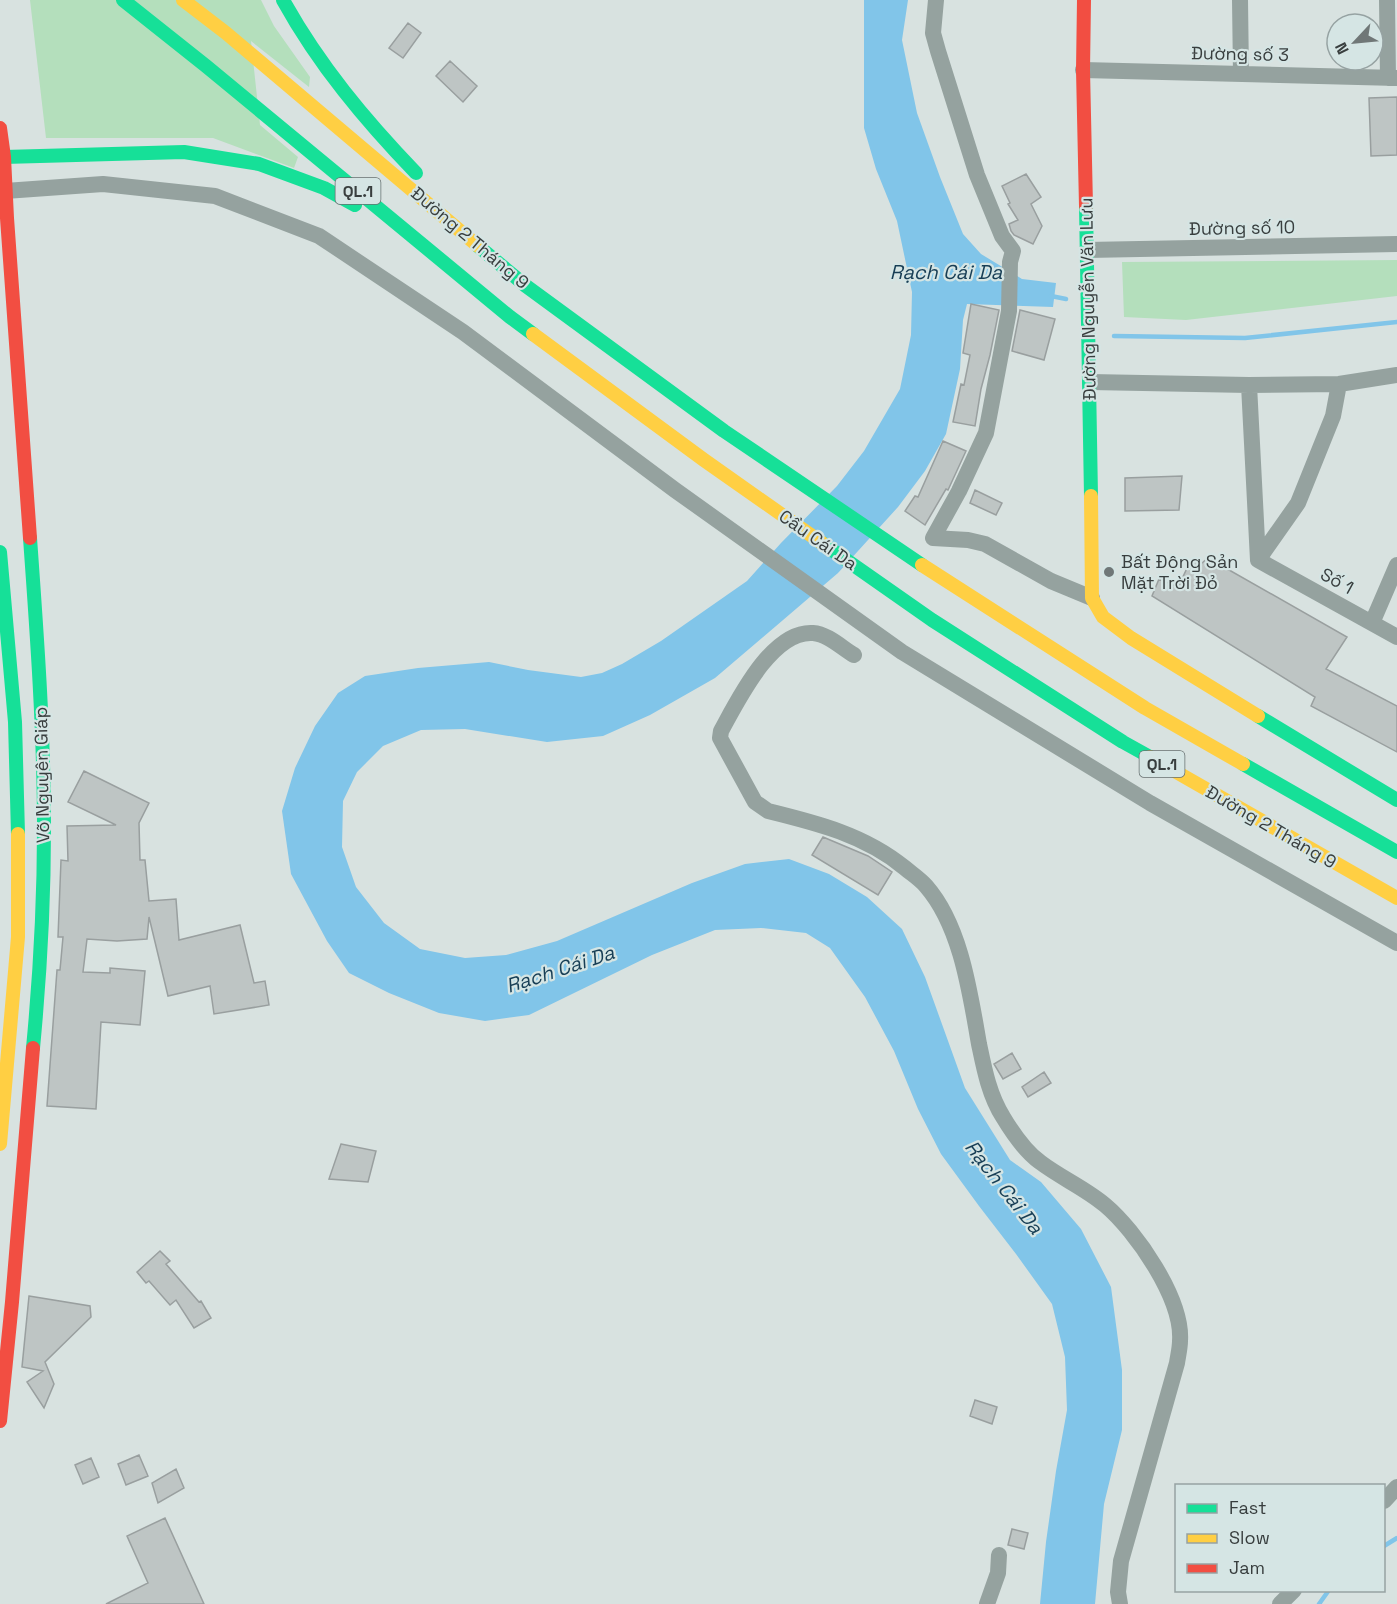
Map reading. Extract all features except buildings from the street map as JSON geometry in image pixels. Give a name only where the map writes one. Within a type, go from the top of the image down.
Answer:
[{"type":"main road","name":"Đường 2 Tháng 9","points":[[123,0],[510,317],[704,460]]},
{"type":"main road","name":"Đường 2 Tháng 9","points":[[183,0],[226,33],[526,286],[724,431]]},
{"type":"main road","points":[[283,0],[292,18],[321,61],[353,103],[397,154],[526,286]]},
{"type":"main road","name":"Đường Nguyễn Văn Lưu","points":[[1084,0],[1083,70],[1092,598]]},
{"type":"main road","name":"Võ Nguyên Giáp","points":[[0,128],[4,157],[40,670],[44,829],[40,971],[6,1302],[0,1421]]},
{"type":"main road","points":[[4,157],[184,152],[259,164],[324,188],[378,216],[510,317]]},
{"type":"main road","name":"Cầu Cái Da","points":[[724,431],[953,586],[1145,708],[1397,852]]},
{"type":"main road","name":"Cầu Cái Da","points":[[704,460],[932,620]]},
{"type":"main road","name":"Võ Nguyên Giáp","points":[[0,552],[15,722],[18,826],[18,937],[0,1144]]},
{"type":"main road","points":[[1092,598],[1104,617],[1131,638],[1397,800]]},
{"type":"main road","name":"Đường 2 Tháng 9","points":[[932,620],[1123,742],[1397,898]]},
{"type":"street","points":[[936,0],[933,33],[977,175],[1002,236],[1013,251],[1010,262],[1009,311],[984,439],[933,538],[968,540],[985,544],[1052,581],[1092,598]]},
{"type":"street","points":[[1240,0],[1241,74]]},
{"type":"street","points":[[1387,0],[1393,78]]},
{"type":"street","name":"Đường số 3","points":[[1083,70],[1393,78]]},
{"type":"street","points":[[5,191],[103,184],[215,196],[319,236],[463,332],[675,490],[902,652],[1150,803],[1397,944]]},
{"type":"street","name":"Đường số 10","points":[[1087,250],[1397,244]]},
{"type":"street","points":[[1090,382],[1339,384],[1397,375]]},
{"type":"street","points":[[1258,560],[1298,503],[1333,416],[1339,384]]},
{"type":"street","points":[[1250,385],[1258,560]]},
{"type":"street","name":"Số 1","points":[[1258,560],[1397,637]]},
{"type":"street","points":[[1372,623],[1397,566]]},
{"type":"street","points":[[854,656],[823,635],[814,633],[792,638],[771,652],[744,689],[721,730],[720,738],[751,796],[760,807],[827,826],[867,842],[900,864],[923,883],[935,897],[955,935],[987,1079],[1002,1116],[1038,1161],[1113,1212],[1149,1256],[1170,1295],[1177,1316],[1181,1340],[1177,1363],[1121,1560],[1118,1592],[1120,1604]]},
{"type":"street","points":[[1385,1499],[1397,1487]]},
{"type":"street","points":[[987,1604],[998,1573],[999,1555]]},
{"type":"street","points":[[1280,1604],[1292,1592]]},
{"type":"green space","points":[[30,0],[261,0],[274,26],[310,77],[309,87],[251,41],[260,125],[298,157],[294,168],[213,138],[46,138]]},
{"type":"green space","points":[[1397,260],[1397,296],[1186,320],[1124,317],[1122,262]]},
{"type":"water","name":"Rạch Cái Da","points":[[864,0],[908,0],[902,40],[917,113],[963,234],[981,254],[1022,279],[1056,283],[1053,307],[967,304],[963,320],[960,369],[946,434],[925,471],[898,507],[838,573],[715,678],[650,715],[603,736],[547,742],[465,729],[421,730],[383,746],[357,772],[343,801],[342,847],[356,887],[384,923],[420,949],[465,958],[506,955],[557,941],[692,883],[745,864],[789,859],[829,874],[867,897],[902,929],[925,977],[965,1088],[1010,1160],[1041,1182],[1081,1229],[1111,1287],[1122,1370],[1122,1430],[1104,1504],[1095,1604],[1040,1604],[1046,1542],[1067,1410],[1065,1357],[1052,1304],[941,1154],[918,1109],[894,1051],[865,997],[830,948],[806,933],[761,928],[715,930],[652,955],[529,1015],[485,1021],[439,1013],[389,993],[349,973],[327,941],[291,874],[282,811],[295,768],[315,726],[338,693],[365,676],[418,668],[489,662],[581,677],[602,673],[622,664],[661,641],[747,581],[837,486],[864,451],[900,389],[911,335],[912,292],[897,221],[876,169],[864,128]]},
{"type":"waterway","points":[[1051,296],[1066,299]]},
{"type":"waterway","points":[[1114,336],[1245,338],[1397,322]]},
{"type":"waterway","points":[[1385,1545],[1397,1538]]},
{"type":"waterway","points":[[1319,1604],[1328,1592]]},
{"type":"traffic: fast","points":[[123,0],[533,334]]},
{"type":"traffic: fast","points":[[283,0],[327,69],[379,133],[416,173]]},
{"type":"traffic: fast","points":[[4,157],[184,152],[259,164],[324,188],[355,205]]},
{"type":"traffic: fast","points":[[1086,206],[1091,496]]},
{"type":"traffic: fast","points":[[478,246],[526,286],[724,431],[922,565]]},
{"type":"traffic: fast","points":[[30,538],[38,647],[44,793],[41,938],[33,1048]]},
{"type":"traffic: fast","points":[[822,543],[932,620],[1150,757]]},
{"type":"traffic: fast","points":[[0,552],[15,722],[18,834]]},
{"type":"traffic: fast","points":[[1258,716],[1397,800]]},
{"type":"traffic: fast","points":[[1243,764],[1397,852]]},
{"type":"traffic: slow","points":[[183,0],[226,33],[478,246]]},
{"type":"traffic: slow","points":[[533,334],[704,460],[822,543]]},
{"type":"traffic: slow","points":[[1091,496],[1092,598],[1103,617],[1131,638],[1258,716]]},
{"type":"traffic: slow","points":[[922,565],[1145,708],[1243,764]]},
{"type":"traffic: slow","points":[[1150,757],[1397,898]]},
{"type":"traffic: slow","points":[[0,1144],[18,937],[18,834]]},
{"type":"traffic: jam","points":[[1084,0],[1086,206]]},
{"type":"traffic: jam","points":[[0,128],[4,157],[30,538]]},
{"type":"traffic: jam","points":[[0,1421],[33,1048]]},
{"type":"place","name":"Bất Động Sản Mặt Trời Đỏ","points":[[1109,572]]}]
